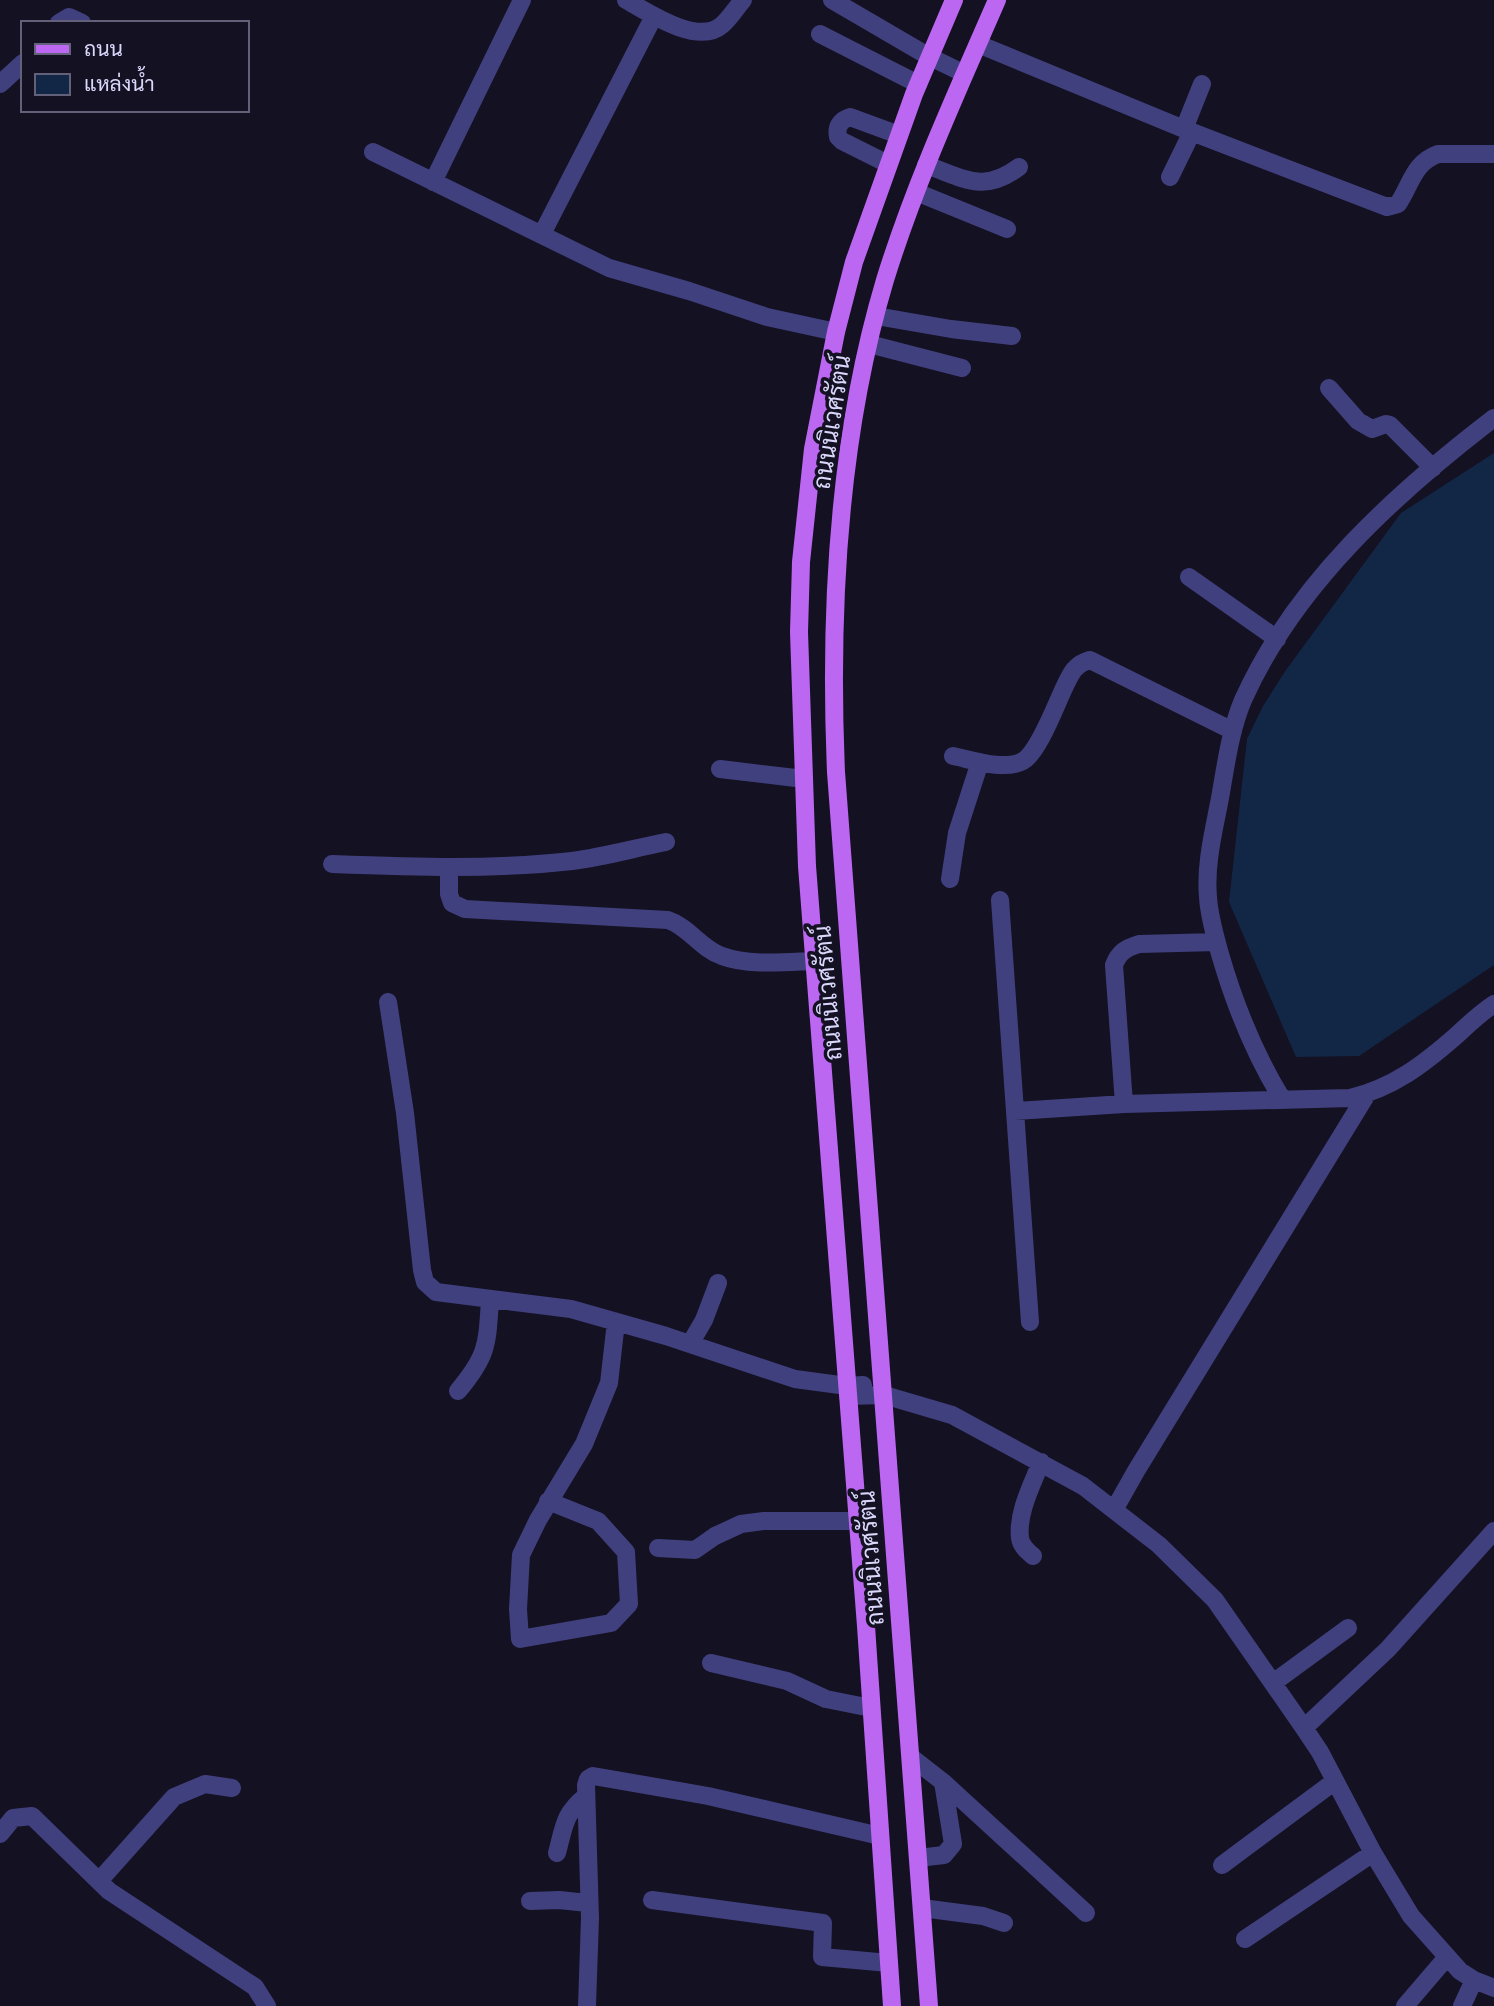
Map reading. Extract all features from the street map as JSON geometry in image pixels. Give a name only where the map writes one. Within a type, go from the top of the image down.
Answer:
[{"type":"main road","name":"ถนนนิเวศรัตน์","points":[[892,2006],[866,1626],[807,866],[799,632],[801,562],[813,449],[836,332],[854,262],[928,56],[954,0]]},
{"type":"main road","name":"ถนนนิเวศรัตน์","points":[[929,2006],[842,859],[832,688],[842,519],[859,390],[869,344],[885,280],[926,165],[963,73],[997,0]]},
{"type":"street","points":[[433,182],[522,0]]},
{"type":"street","points":[[626,0],[654,16],[697,34],[709,33],[721,26],[743,0]]},
{"type":"street","points":[[832,0],[928,56],[963,73]]},
{"type":"street","points":[[542,234],[654,16]]},
{"type":"street","points":[[820,34],[918,84]]},
{"type":"street","points":[[978,44],[1188,131],[1387,207],[1398,204],[1413,174],[1429,158],[1438,155],[1494,153]]},
{"type":"street","points":[[0,84],[21,65]]},
{"type":"street","points":[[1170,177],[1202,84]]},
{"type":"street","points":[[888,163],[842,141],[837,132],[839,126],[850,117],[899,135]]},
{"type":"street","points":[[373,152],[609,268],[766,317],[836,332]]},
{"type":"street","points":[[926,165],[983,183],[997,181],[1019,167]]},
{"type":"street","points":[[916,192],[1007,229]]},
{"type":"street","points":[[876,316],[1012,336]]},
{"type":"street","points":[[869,344],[962,369]]},
{"type":"street","points":[[1329,388],[1358,421],[1372,429],[1390,425],[1433,468]]},
{"type":"street","points":[[1282,1099],[1257,1056],[1240,1017],[1217,942],[1208,899],[1212,841],[1233,731],[1244,700],[1299,605],[1351,545],[1433,468],[1494,418]]},
{"type":"street","points":[[1189,577],[1277,639]]},
{"type":"street","points":[[953,756],[980,762],[1011,763],[1027,758],[1039,740],[1076,666],[1090,660],[1233,731]]},
{"type":"street","points":[[950,878],[957,833],[980,762]]},
{"type":"street","points":[[720,769],[804,779]]},
{"type":"street","points":[[332,864],[449,867],[574,861],[666,842]]},
{"type":"street","points":[[449,867],[449,894],[452,903],[465,909],[668,920],[678,923],[722,957],[759,962],[814,961]]},
{"type":"street","points":[[1000,900],[1030,1322]]},
{"type":"street","points":[[1124,1104],[1114,965],[1117,956],[1122,950],[1139,944],[1217,942]]},
{"type":"street","points":[[388,1002],[405,1113],[425,1282],[436,1292],[571,1309],[795,1379],[847,1391],[884,1390],[952,1415],[1083,1486],[1159,1545],[1215,1600],[1304,1728],[1411,1916],[1447,1957],[1474,1980],[1494,1988]]},
{"type":"street","points":[[1015,1111],[1124,1104],[1328,1100],[1367,1094],[1397,1081],[1421,1066],[1480,1012],[1494,1004]]},
{"type":"street","points":[[1114,1510],[1367,1094]]},
{"type":"street","points":[[690,1344],[704,1320],[718,1283]]},
{"type":"street","points":[[458,1391],[474,1372],[487,1346],[490,1300]]},
{"type":"street","points":[[548,1501],[598,1521],[626,1552],[629,1604],[611,1623],[520,1639],[518,1609],[521,1555],[548,1501],[584,1444],[609,1383],[616,1322]]},
{"type":"street","points":[[1033,1556],[1023,1547],[1020,1539],[1023,1509],[1041,1462]]},
{"type":"street","points":[[658,1548],[695,1550],[715,1536],[741,1524],[764,1521],[857,1521]]},
{"type":"street","points":[[1304,1728],[1388,1649],[1494,1531]]},
{"type":"street","points":[[1273,1683],[1348,1628]]},
{"type":"street","points":[[711,1663],[787,1681],[826,1699],[871,1708]]},
{"type":"street","points":[[911,1757],[943,1782],[1086,1913]]},
{"type":"street","points":[[587,2006],[590,1918],[586,1796],[588,1779],[593,1776],[708,1796],[880,1836]]},
{"type":"street","points":[[1222,1865],[1335,1781]]},
{"type":"street","points":[[918,1858],[944,1855],[953,1844],[943,1782]]},
{"type":"street","points":[[99,1881],[174,1797],[205,1784],[232,1788]]},
{"type":"street","points":[[557,1853],[566,1818],[573,1806],[586,1796]]},
{"type":"street","points":[[0,1834],[13,1818],[32,1815],[109,1891],[255,1987],[267,2006]]},
{"type":"street","points":[[1245,1939],[1373,1853]]},
{"type":"street","points":[[530,1902],[559,1900],[588,1903]]},
{"type":"street","points":[[652,1900],[823,1923],[822,1957],[889,1964]]},
{"type":"street","points":[[922,1908],[972,1914],[1004,1923]]},
{"type":"street","points":[[1405,2006],[1447,1957]]},
{"type":"street","points":[[1462,2006],[1474,1980]]},
{"type":"water","points":[[1494,453],[1494,965],[1359,1056],[1296,1057],[1229,902],[1247,739],[1263,706],[1286,670],[1401,513]]}]
